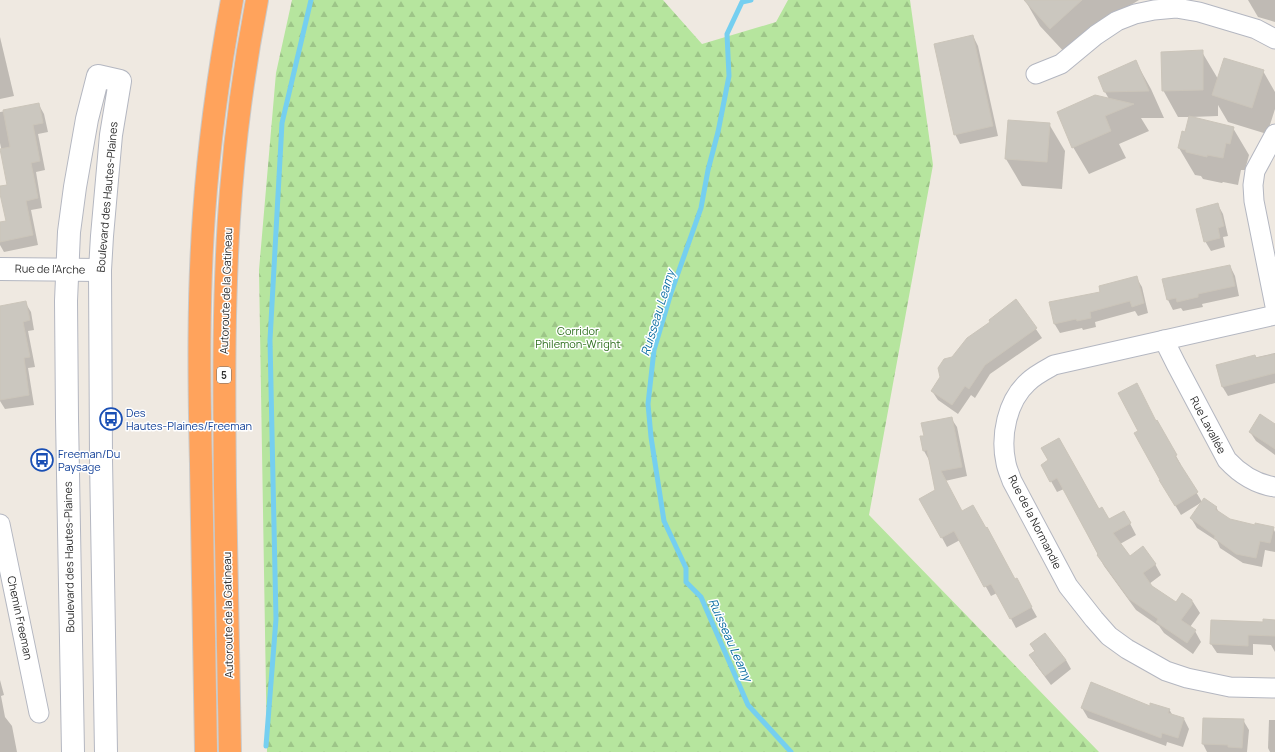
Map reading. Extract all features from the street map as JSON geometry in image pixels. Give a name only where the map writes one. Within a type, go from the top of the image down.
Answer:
[{"type":"highway","points":[[206,752],[199,390],[200,280],[204,207],[212,127],[232,0]]},
{"type":"highway","name":"Autoroute de la Gatineau","points":[[230,752],[224,415],[226,280],[231,190],[237,127],[257,0]]},
{"type":"street","points":[[1036,74],[1061,64],[1096,35],[1117,21],[1135,14],[1154,10],[1176,8],[1198,12],[1256,29],[1275,39]]},
{"type":"street","name":"Boulevard des Hautes-Plaines","points":[[73,752],[66,301],[70,232],[80,153],[98,76],[120,81],[111,135],[100,270],[101,451],[106,752]]},
{"type":"street","points":[[1275,134],[1255,170],[1253,185],[1254,201],[1275,306]]},
{"type":"street","name":"Rue de l'Arche","points":[[0,269],[100,270]]},
{"type":"street","name":"Rue de la Normandie","points":[[1275,315],[1054,365],[1027,382],[1016,396],[1009,411],[1005,428],[1004,446],[1006,464],[1012,481],[1068,586],[1109,636],[1146,661],[1187,678],[1230,687],[1275,688]]},
{"type":"street","name":"Rue Lavallée","points":[[1164,340],[1227,460],[1238,472],[1252,480],[1275,487]]},
{"type":"street","name":"Chemin Freeman","points":[[0,524],[39,713]]},
{"type":"green space","name":"Corridor Philemon-Wright","points":[[292,0],[663,0],[702,44],[776,22],[788,0],[910,0],[933,165],[869,515],[1099,752],[267,752],[259,270],[276,73]]},
{"type":"building","points":[[1024,0],[1082,0],[1050,29]]},
{"type":"building","points":[[973,35],[993,126],[954,135],[934,44]]},
{"type":"building","points":[[1203,50],[1203,90],[1162,91],[1161,52]]},
{"type":"building","points":[[1224,58],[1264,70],[1252,108],[1212,95]]},
{"type":"building","points":[[1136,60],[1149,91],[1104,92],[1098,77]]},
{"type":"building","points":[[1095,95],[1134,104],[1105,116],[1111,131],[1072,148],[1057,112]]},
{"type":"building","points":[[39,103],[43,123],[33,125],[40,161],[31,163],[38,198],[26,201],[33,235],[0,242],[0,222],[6,221],[0,194],[0,186],[7,185],[0,149],[10,147],[3,110]]},
{"type":"building","points":[[1189,116],[1234,127],[1230,144],[1226,143],[1223,158],[1207,155],[1207,157],[1186,152],[1186,150],[1178,148],[1182,131],[1185,132]]},
{"type":"building","points":[[1008,120],[1050,123],[1047,162],[1005,159]]},
{"type":"building","points":[[1218,203],[1224,226],[1218,228],[1220,238],[1204,242],[1196,209]]},
{"type":"building","points":[[1230,265],[1235,286],[1198,294],[1198,297],[1177,302],[1176,298],[1167,300],[1162,279]]},
{"type":"building","points":[[1137,276],[1144,303],[1132,307],[1130,301],[1090,312],[1091,318],[1077,321],[1076,319],[1054,324],[1049,302],[1100,292],[1099,286]]},
{"type":"building","points":[[1016,299],[1037,328],[985,365],[969,389],[965,386],[952,405],[931,391],[940,377],[938,368],[944,359],[952,357],[967,338],[990,322],[989,320]]},
{"type":"building","points":[[26,301],[30,320],[23,322],[30,357],[24,358],[29,395],[0,400],[0,306]]},
{"type":"building","points":[[1275,354],[1275,373],[1222,387],[1216,365],[1255,355],[1256,358]]},
{"type":"building","points":[[1137,383],[1156,421],[1157,420],[1177,455],[1175,456],[1198,492],[1175,506],[1159,480],[1134,433],[1138,431],[1118,393]]},
{"type":"building","points":[[1260,414],[1275,424],[1275,449],[1249,432]]},
{"type":"building","points":[[952,417],[962,467],[941,471],[962,511],[973,505],[986,528],[987,527],[1015,579],[1017,578],[1032,607],[1010,619],[991,584],[984,587],[954,531],[941,538],[919,499],[935,490],[927,450],[923,451],[920,436],[924,436],[921,423]]},
{"type":"building","points":[[1059,438],[1099,509],[1102,507],[1109,519],[1124,511],[1131,523],[1113,533],[1130,556],[1143,546],[1156,564],[1143,573],[1152,586],[1176,602],[1182,593],[1192,600],[1192,605],[1181,620],[1196,630],[1187,643],[1156,622],[1158,619],[1129,599],[1097,555],[1098,554],[1057,478],[1050,482],[1041,465],[1048,460],[1041,448]]},
{"type":"building","points":[[1204,498],[1217,507],[1215,509],[1230,519],[1255,525],[1255,523],[1274,527],[1270,543],[1260,541],[1256,558],[1236,554],[1214,538],[1215,536],[1190,518]]},
{"type":"building","points":[[1263,619],[1275,620],[1275,636],[1248,635],[1248,646],[1210,644],[1211,620],[1263,622]]},
{"type":"building","points":[[1045,633],[1066,660],[1045,676],[1029,655],[1035,651],[1030,644]]},
{"type":"building","points":[[1091,682],[1150,706],[1150,703],[1170,709],[1168,713],[1184,718],[1178,738],[1162,733],[1161,738],[1081,708]]},
{"type":"building","points":[[1203,718],[1244,719],[1242,748],[1228,747],[1228,745],[1202,744]]},
{"type":"waterway","points":[[266,746],[276,619],[270,340],[282,123],[311,0]]},
{"type":"waterway","name":"Ruisseau Leamy","points":[[751,0],[742,2],[727,34],[729,76],[718,132],[708,170],[701,208],[671,293],[654,350],[648,404],[651,437],[664,521],[686,568],[686,582],[701,597],[748,705],[791,752]]},
{"type":"place","name":"Des Hautes-Plaines/Freeman","points":[[111,419]]},
{"type":"place","name":"Freeman/Du Paysage","points":[[42,460]]}]
